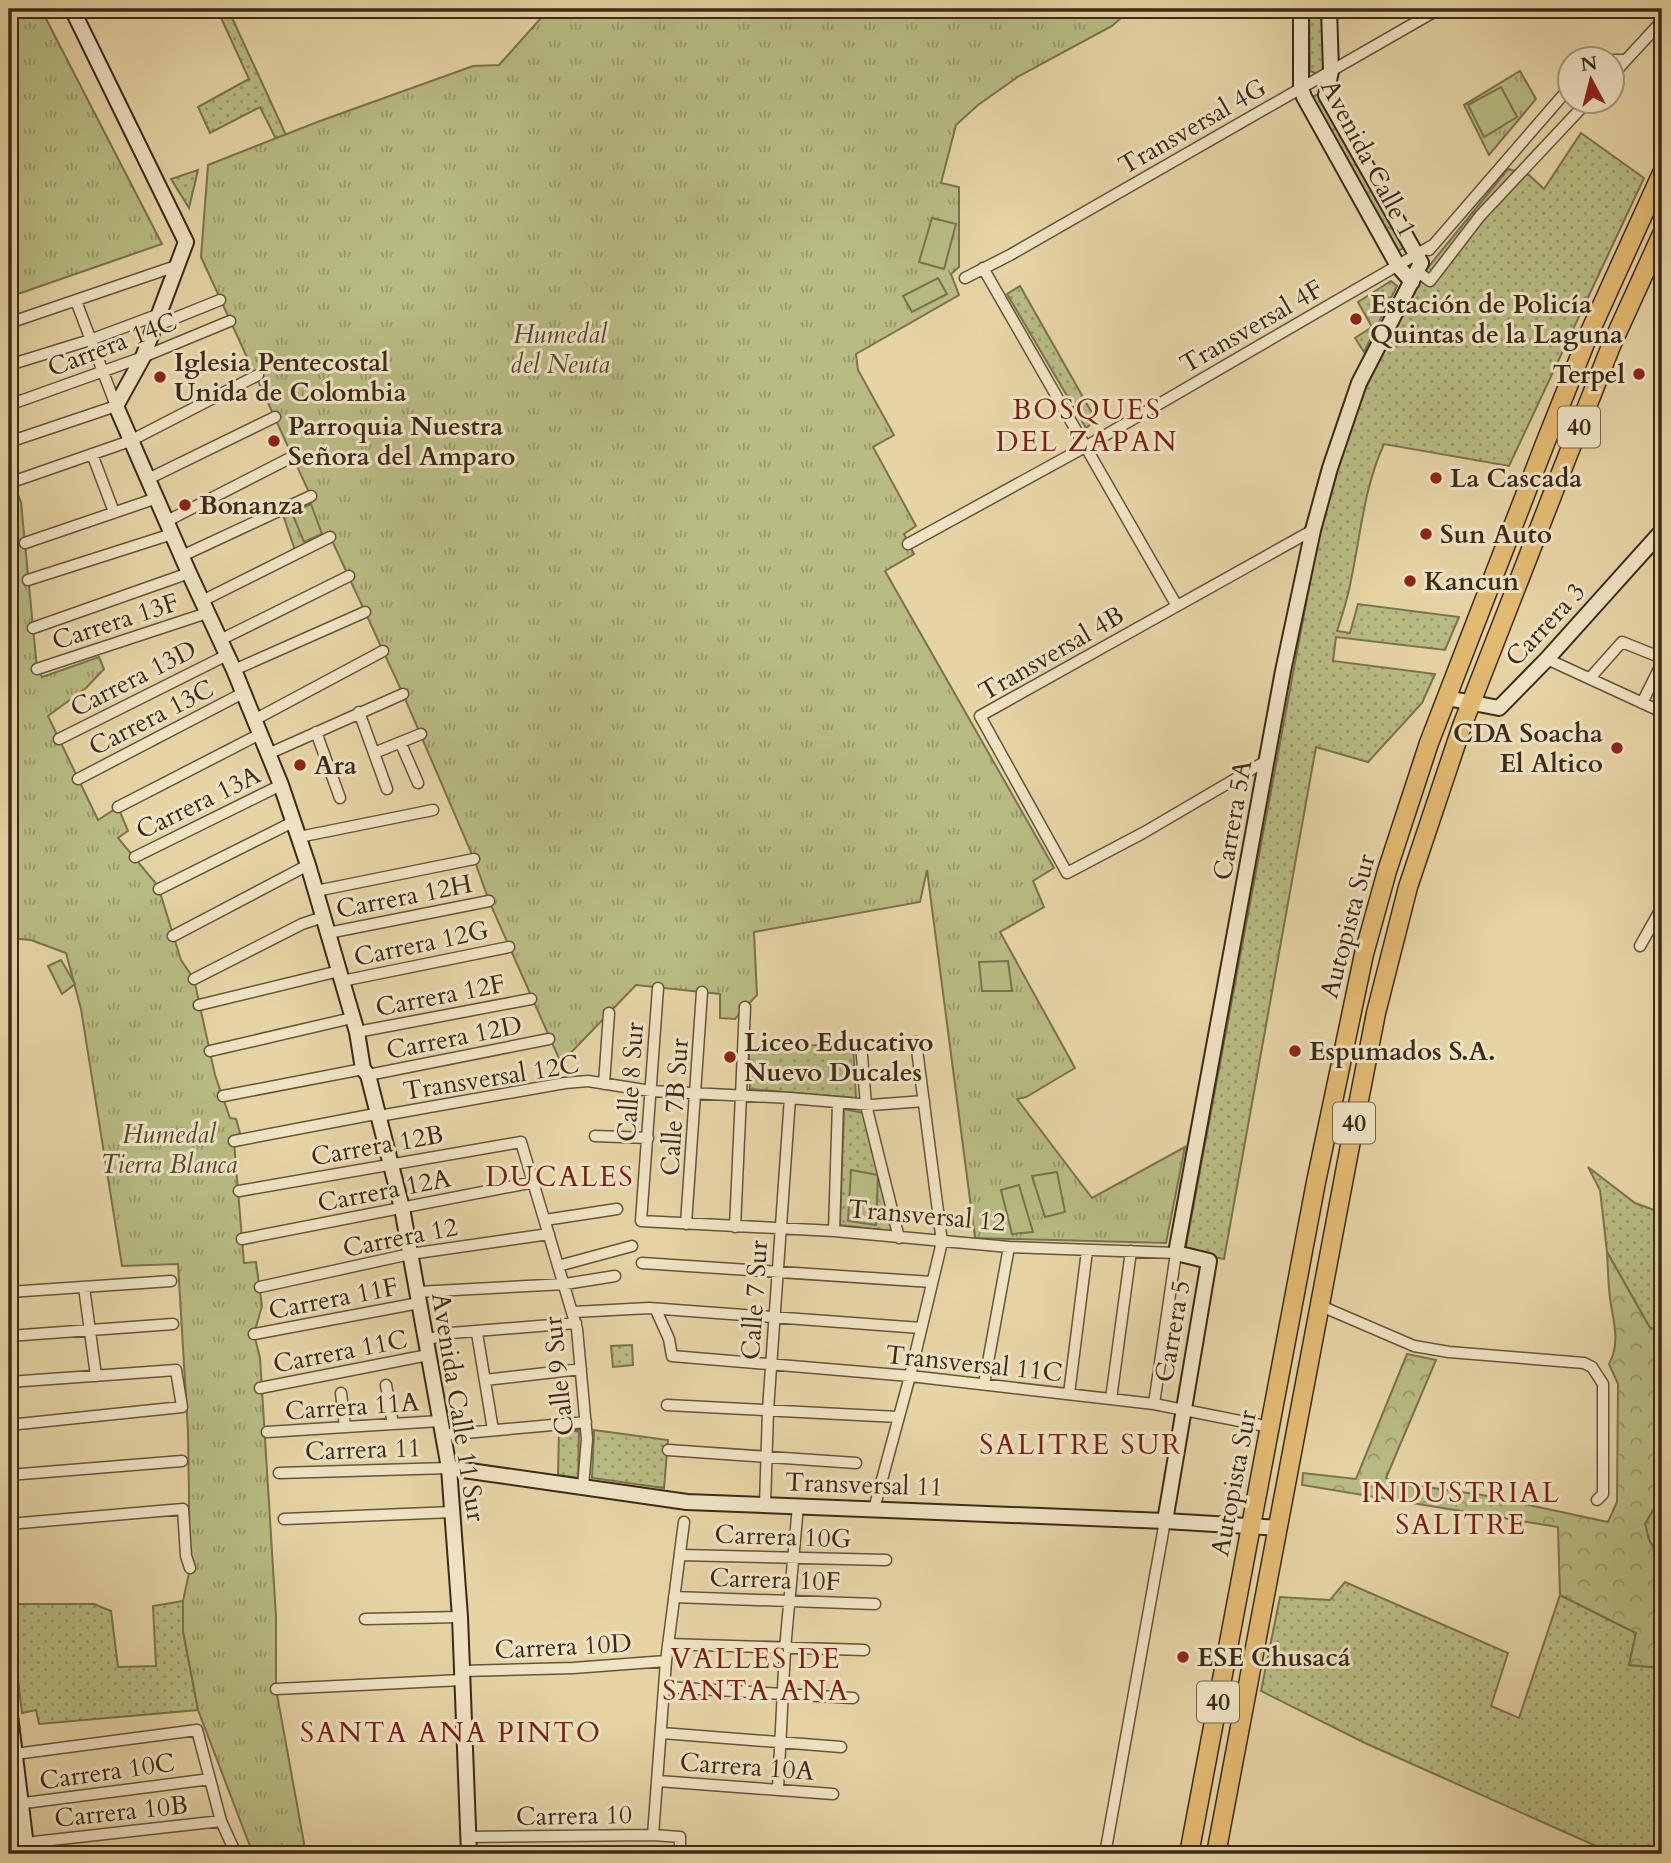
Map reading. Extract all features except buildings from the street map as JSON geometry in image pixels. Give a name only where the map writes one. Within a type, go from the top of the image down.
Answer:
[{"type":"highway","name":"Autopista Sur","points":[[1189,1854],[1316,1182],[1364,954],[1410,800],[1447,698],[1588,336],[1662,173]]},
{"type":"highway","name":"Autopista Sur","points":[[1216,1854],[1349,1151],[1391,948],[1429,820],[1471,703],[1611,346],[1656,266],[1662,234]]},
{"type":"main road","points":[[72,9],[186,242],[143,357],[116,406],[234,670],[281,785],[293,822]]},
{"type":"main road","name":"Avenida Calle 1","points":[[1301,9],[1301,88],[1304,97],[1398,266],[1417,268]]},
{"type":"main road","name":"Avenida Calle 1","points":[[1329,9],[1331,71],[1326,95],[1417,268]]},
{"type":"main road","name":"Carrera 5A","points":[[1176,1254],[1218,1037],[1266,761],[1313,530],[1329,468],[1359,383],[1417,268]]},
{"type":"main road","name":"Carrera 3","points":[[1447,698],[1499,708],[1548,659],[1662,531]]},
{"type":"main road","name":"Avenida Calle 11 Sur","points":[[293,822],[316,891],[354,1025],[402,1208],[449,1468],[460,1618],[469,1854]]},
{"type":"main road","name":"Transversal 12","points":[[1176,1254],[1209,1261]]},
{"type":"main road","name":"Carrera 5","points":[[1166,1521],[1209,1261]]},
{"type":"main road","name":"Transversal 11","points":[[449,1468],[687,1502],[1279,1528]]},
{"type":"main road","points":[[9,1707],[15,1754],[14,1805],[26,1849]]},
{"type":"street","name":"Transversal 4G","points":[[965,278],[1439,9]]},
{"type":"street","points":[[1626,60],[1662,21]]},
{"type":"street","points":[[1417,268],[1431,246],[1556,104]]},
{"type":"street","name":"Transversal 4F","points":[[908,544],[1084,447],[1398,266],[1417,268],[1430,281],[1480,216],[1574,116]]},
{"type":"street","points":[[9,323],[176,266]]},
{"type":"street","points":[[983,268],[1177,606]]},
{"type":"street","points":[[9,365],[220,300]]},
{"type":"street","points":[[9,442],[116,406],[76,301]]},
{"type":"street","name":"Carrera 14C","points":[[9,405],[143,357],[230,321]]},
{"type":"street","points":[[12,482],[130,441],[258,375]]},
{"type":"street","points":[[148,479],[275,417]]},
{"type":"street","points":[[92,454],[114,512]]},
{"type":"street","points":[[28,580],[170,527],[292,457]]},
{"type":"street","points":[[182,556],[311,496]]},
{"type":"street","points":[[25,542],[157,498]]},
{"type":"street","name":"Transversal 4B","points":[[1266,761],[1143,833],[1067,873],[980,716],[1313,530]]},
{"type":"street","name":"Carrera 13F","points":[[37,669],[204,607],[330,537]]},
{"type":"street","points":[[33,628],[189,573]]},
{"type":"street","name":"Carrera 13D","points":[[220,640],[349,576]]},
{"type":"street","name":"Carrera 13C","points":[[234,670],[365,612]]},
{"type":"street","points":[[1590,678],[1622,642],[1662,660],[1643,703]]},
{"type":"street","points":[[254,720],[383,651]]},
{"type":"street","name":"Carrera 13D","points":[[59,739],[226,655]]},
{"type":"street","points":[[1548,659],[1662,712]]},
{"type":"street","name":"Carrera 13C","points":[[78,779],[243,694]]},
{"type":"street","name":"Carrera 13A","points":[[268,754],[403,694]]},
{"type":"street","points":[[359,712],[387,789]]},
{"type":"street","points":[[316,732],[340,798]]},
{"type":"street","points":[[118,807],[260,734]]},
{"type":"street","points":[[374,753],[421,734]]},
{"type":"street","points":[[401,744],[418,783]]},
{"type":"street","name":"Carrera 13A","points":[[135,858],[281,785]]},
{"type":"street","points":[[299,836],[433,810]]},
{"type":"street","points":[[159,889],[293,822]]},
{"type":"street","points":[[316,891],[474,859]]},
{"type":"street","points":[[173,936],[308,865]]},
{"type":"street","name":"Carrera 12H","points":[[328,933],[489,901]]},
{"type":"street","points":[[1640,946],[1662,907]]},
{"type":"street","name":"Carrera 12H","points":[[194,979],[302,924],[323,917]]},
{"type":"street","name":"Carrera 12G","points":[[200,1006],[340,976],[509,947]]},
{"type":"street","name":"Calle 8 Sur","points":[[641,1221],[658,988]]},
{"type":"street","name":"Calle 7B Sur","points":[[686,1224],[702,992]]},
{"type":"street","name":"Carrera 12F","points":[[210,1051],[354,1025],[531,999]]},
{"type":"street","points":[[734,1227],[745,1007]]},
{"type":"street","points":[[604,1084],[609,1013]]},
{"type":"street","name":"Carrera 12D","points":[[223,1096],[549,1039]]},
{"type":"street","points":[[874,1509],[943,1242],[916,1042]]},
{"type":"street","points":[[861,1044],[866,1105],[899,1238]]},
{"type":"street","name":"Transversal 12C","points":[[234,1142],[370,1115],[379,1116],[588,1081],[651,1091],[866,1105],[924,1101]]},
{"type":"street","name":"Calle 7 Sur","points":[[765,1505],[768,1410],[790,1098]]},
{"type":"street","points":[[834,1231],[838,1103]]},
{"type":"street","points":[[595,1136],[648,1138]]},
{"type":"street","name":"Carrera 12B","points":[[239,1191],[522,1142]]},
{"type":"street","name":"Calle 9 Sur","points":[[522,1142],[576,1323],[587,1439],[583,1487]]},
{"type":"street","name":"Carrera 12A","points":[[242,1239],[534,1182]]},
{"type":"street","points":[[545,1220],[617,1209]]},
{"type":"street","name":"Transversal 12","points":[[641,1221],[834,1231],[1009,1247],[1176,1254]]},
{"type":"street","name":"Carrera 12","points":[[260,1287],[410,1254],[550,1234]]},
{"type":"street","points":[[558,1266],[632,1246]]},
{"type":"street","points":[[984,1384],[1009,1247]]},
{"type":"street","points":[[1069,1394],[1087,1251]]},
{"type":"street","points":[[1111,1399],[1131,1251]]},
{"type":"street","name":"Carrera 5A","points":[[1154,1404],[1176,1254]]},
{"type":"street","points":[[642,1264],[932,1282]]},
{"type":"street","name":"Carrera 11F","points":[[254,1334],[418,1297],[565,1284],[615,1276]]},
{"type":"street","points":[[9,1292],[171,1281]]},
{"type":"street","points":[[83,1287],[96,1376]]},
{"type":"street","points":[[1321,1306],[1413,1346],[1449,1352],[1584,1363],[1592,1367],[1603,1384],[1602,1494],[1597,1500]]},
{"type":"street","points":[[574,1312],[649,1308],[921,1328]]},
{"type":"street","name":"Transversal 11C","points":[[656,1310],[669,1339],[672,1356],[910,1376],[1154,1404],[1270,1427]]},
{"type":"street","name":"Carrera 11C","points":[[260,1388],[427,1348],[451,1334],[576,1323]]},
{"type":"street","points":[[9,1336],[173,1324]]},
{"type":"street","points":[[477,1333],[493,1430]]},
{"type":"street","points":[[485,1380],[581,1369]]},
{"type":"street","points":[[9,1382],[176,1370],[181,1407],[9,1425]]},
{"type":"street","points":[[386,1385],[393,1424]]},
{"type":"street","points":[[341,1393],[345,1427]]},
{"type":"street","points":[[667,1405],[898,1417]]},
{"type":"street","name":"Carrera 11A","points":[[267,1432],[393,1424],[493,1430],[586,1422]]},
{"type":"street","points":[[668,1450],[856,1463]]},
{"type":"street","points":[[9,1475],[182,1461]]},
{"type":"street","name":"Carrera 11","points":[[279,1473],[449,1468]]},
{"type":"street","points":[[778,1789],[785,1649],[798,1506]]},
{"type":"street","points":[[9,1524],[183,1509],[186,1556],[190,1569]]},
{"type":"street","points":[[284,1519],[453,1512]]},
{"type":"street","points":[[1105,1854],[1166,1521]]},
{"type":"street","points":[[653,1835],[663,1733],[666,1661],[684,1522]]},
{"type":"street","name":"Carrera 10G","points":[[680,1555],[886,1560]]},
{"type":"street","name":"Carrera 10F","points":[[674,1597],[875,1604]]},
{"type":"street","points":[[365,1619],[460,1618]]},
{"type":"street","name":"Carrera 10D","points":[[668,1644],[864,1650]]},
{"type":"street","name":"Carrera 10D","points":[[275,1689],[666,1661]]},
{"type":"street","points":[[665,1687],[853,1698]]},
{"type":"street","points":[[15,1754],[197,1730],[221,1821],[236,1854]]},
{"type":"street","points":[[663,1733],[841,1747]]},
{"type":"street","name":"Carrera 10C","points":[[14,1805],[210,1779]]},
{"type":"street","name":"Carrera 10A","points":[[658,1781],[833,1794]]},
{"type":"street","name":"Carrera 10B","points":[[26,1849],[221,1821]]},
{"type":"street","name":"Carrera 10","points":[[468,1837],[680,1837],[680,1854]]},
{"type":"green space","points":[[9,9],[41,9],[162,244],[9,297]]},
{"type":"green space","points":[[217,9],[228,9],[286,135],[276,139],[260,107],[210,133],[198,107],[249,79]]},
{"type":"green space","name":"Humedal del Neuta","points":[[549,9],[1131,9],[1112,26],[1019,76],[978,105],[956,125],[941,183],[959,187],[959,267],[951,274],[959,295],[856,354],[858,370],[894,435],[873,447],[916,526],[904,534],[914,554],[885,571],[1054,868],[1033,881],[1044,907],[1000,932],[1075,1068],[1026,1097],[1017,1099],[1092,1198],[1185,1147],[1166,1243],[975,1238],[927,870],[920,902],[754,932],[757,995],[735,1019],[720,1018],[720,994],[636,985],[561,1063],[489,901],[474,859],[403,694],[329,534],[295,550],[283,515],[313,501],[201,257],[208,165],[473,66],[499,65]]},
{"type":"green space","points":[[1309,9],[1323,9],[1324,69],[1317,74],[1310,71]]},
{"type":"green space","points":[[1520,71],[1536,99],[1489,155],[1464,105]]},
{"type":"green space","points":[[1501,87],[1517,117],[1484,137],[1468,105]]},
{"type":"green space","points":[[1319,94],[1405,247],[1398,251],[1312,97]]},
{"type":"green space","points":[[1581,133],[1644,178],[1509,466],[1384,444],[1377,462],[1366,499],[1348,594],[1337,631],[1350,633],[1358,604],[1459,617],[1445,650],[1336,637],[1333,661],[1435,674],[1422,703],[1368,762],[1316,747],[1224,1259],[1185,1251],[1319,536],[1354,413],[1416,282],[1508,169],[1529,175],[1544,189]]},
{"type":"green space","points":[[198,170],[189,208],[171,179]]},
{"type":"green space","points":[[932,218],[956,224],[944,269],[919,262]]},
{"type":"green space","points":[[938,278],[947,294],[912,312],[903,296]]},
{"type":"green space","points":[[1391,281],[1397,286],[1364,352],[1355,338],[1372,327],[1358,302]]},
{"type":"green space","points":[[1020,286],[1096,420],[1086,428],[1007,294]]},
{"type":"green space","name":"Humedal Tierra Blanca","points":[[9,473],[21,502],[37,669],[42,677],[99,657],[104,669],[86,688],[48,716],[98,820],[118,807],[128,831],[118,838],[158,886],[181,960],[194,979],[215,1075],[230,1118],[236,1119],[240,1133],[234,1142],[244,1263],[256,1262],[262,1306],[254,1334],[260,1358],[276,1616],[276,1689],[306,1854],[253,1854],[198,1710],[183,1631],[183,1601],[190,1568],[188,1431],[178,1264],[122,1266],[81,1009],[66,953],[31,940],[9,938]]},
{"type":"green space","points":[[311,504],[322,534],[304,542],[292,513]]},
{"type":"green space","points":[[61,960],[75,984],[62,994],[48,966]]},
{"type":"green space","points":[[1008,961],[1012,991],[982,991],[979,962]]},
{"type":"green space","points":[[853,1044],[856,1098],[750,1089],[749,1052],[756,1047]]},
{"type":"green space","points":[[844,1109],[864,1113],[892,1231],[840,1225]]},
{"type":"green space","points":[[1588,1167],[1635,1203],[1662,1213],[1662,1331],[1650,1328],[1607,1252],[1600,1190]]},
{"type":"green space","points":[[851,1170],[878,1175],[876,1225],[848,1221]]},
{"type":"green space","points":[[1057,1172],[1065,1212],[1045,1217],[1032,1176]]},
{"type":"green space","points":[[1019,1185],[1033,1232],[1012,1234],[1001,1190]]},
{"type":"green space","points":[[1607,1252],[1650,1328],[1662,1331],[1662,1509],[1653,1510],[1645,1524],[1649,1540],[1662,1562],[1662,1668],[1629,1665],[1636,1633],[1560,1595],[1558,1527],[1302,1485],[1303,1473],[1356,1479],[1407,1354],[1436,1360],[1386,1478],[1392,1482],[1482,1495],[1608,1522],[1617,1502],[1618,1384],[1609,1364],[1615,1340]]},
{"type":"green space","points":[[632,1345],[633,1365],[613,1367],[611,1346]]},
{"type":"green space","points":[[594,1430],[668,1440],[664,1488],[592,1478]]},
{"type":"green space","points":[[559,1431],[579,1431],[578,1478],[558,1475]]},
{"type":"green space","points":[[1662,1509],[1662,1562],[1649,1540],[1645,1524],[1653,1510]]},
{"type":"green space","points":[[1345,1582],[1508,1653],[1491,1706],[1519,1718],[1560,1595],[1636,1633],[1629,1665],[1662,1668],[1662,1854],[1614,1854],[1365,1743],[1261,1691],[1280,1597],[1330,1600]]},
{"type":"green space","points":[[183,1601],[183,1631],[198,1710],[39,1724],[36,1710],[22,1713],[9,1604],[94,1604],[111,1611],[118,1667],[156,1666],[153,1606]]},
{"type":"place","name":"Estación de Policía Quintas de la Laguna","points":[[1356,319]]},
{"type":"place","name":"Terpel","points":[[1639,374]]},
{"type":"place","name":"Iglesia Pentecostal Unida de Colombia","points":[[160,377]]},
{"type":"place","name":"Parroquia Nuestra Señora del Amparo","points":[[274,441]]},
{"type":"place","name":"La Cascada","points":[[1436,478]]},
{"type":"place","name":"Bonanza","points":[[185,505]]},
{"type":"place","name":"Sun Auto","points":[[1426,534]]},
{"type":"place","name":"Kancun","points":[[1410,581]]},
{"type":"place","name":"CDA Soacha El Altico","points":[[1617,748]]},
{"type":"place","name":"Ara","points":[[300,765]]},
{"type":"place","name":"Espumados S.A.","points":[[1295,1051]]},
{"type":"place","name":"Liceo Educativo Nuevo Ducales","points":[[730,1057]]},
{"type":"place","name":"ESE Chusacá","points":[[1183,1657]]},
{"type":"district","name":"BOSQUES DEL ZAPAN","points":[[1087,425]]},
{"type":"district","name":"DUCALES","points":[[560,1176]]},
{"type":"district","name":"SALITRE SUR","points":[[1081,1444]]},
{"type":"district","name":"INDUSTRIAL SALITRE","points":[[1461,1508]]},
{"type":"district","name":"VALLES DE SANTA ANA","points":[[756,1674]]},
{"type":"district","name":"SANTA ANA PINTO","points":[[451,1732]]}]
